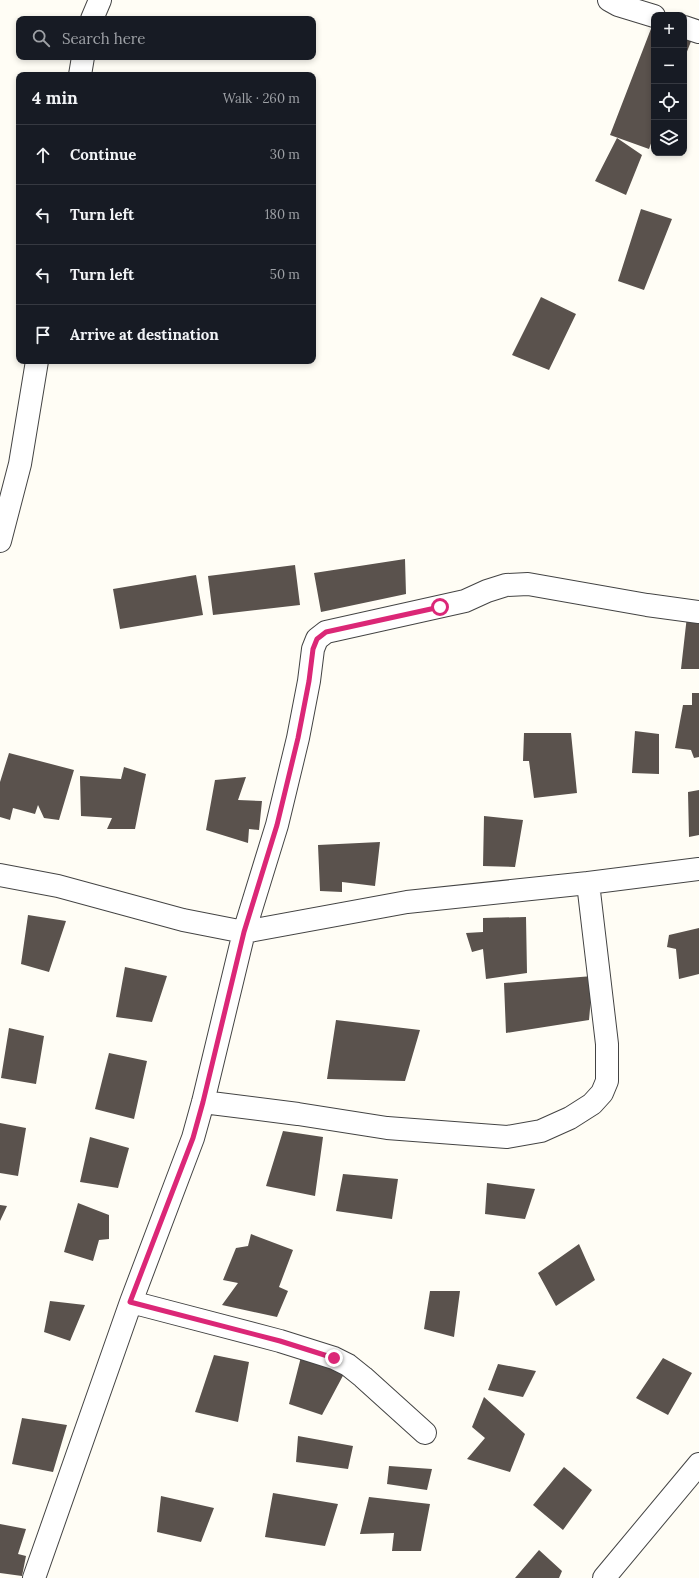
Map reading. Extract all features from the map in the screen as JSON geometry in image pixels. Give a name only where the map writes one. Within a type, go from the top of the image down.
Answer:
[{"type":"street","points":[[93,16],[100,0]]},
{"type":"street","points":[[609,0],[618,5],[651,15]]},
{"type":"street","points":[[687,28],[699,32]]},
{"type":"street","points":[[80,72],[82,60]]},
{"type":"street","points":[[0,541],[20,464],[37,364]]},
{"type":"street","points":[[34,1578],[130,1302],[193,1138],[244,932],[280,811],[298,738],[309,681],[313,649],[317,639],[326,632],[465,600],[506,585],[528,584],[646,605],[699,612]]},
{"type":"street","points":[[0,875],[58,886],[183,920],[244,932],[407,902],[588,883],[699,869]]},
{"type":"street","points":[[203,1102],[298,1114],[387,1128],[507,1137],[541,1131],[570,1118],[592,1104],[602,1093],[607,1081],[608,1044],[588,883]]},
{"type":"street","points":[[130,1302],[280,1341],[334,1358],[348,1365],[363,1377],[425,1433]]},
{"type":"street","points":[[604,1578],[699,1464]]},
{"type":"building","points":[[651,29],[651,143],[649,149],[610,135]]},
{"type":"building","points":[[687,32],[694,34],[687,52]]},
{"type":"building","points":[[617,138],[642,155],[626,195],[595,181]]},
{"type":"building","points":[[641,209],[672,219],[644,290],[618,281]]},
{"type":"building","points":[[541,297],[576,314],[549,370],[512,355]]},
{"type":"building","points":[[405,559],[406,594],[321,612],[314,573]]},
{"type":"building","points":[[295,565],[300,605],[213,615],[208,576]]},
{"type":"building","points":[[196,575],[203,615],[120,629],[113,589]]},
{"type":"building","points":[[687,616],[699,618],[699,669],[681,669]]},
{"type":"building","points":[[692,693],[699,693],[699,757],[694,758],[691,750],[675,748],[683,705],[692,705]]},
{"type":"building","points":[[635,731],[659,734],[659,774],[632,773]]},
{"type":"building","points":[[524,733],[571,733],[577,793],[534,798],[529,761],[523,761]]},
{"type":"building","points":[[9,753],[74,770],[59,820],[44,818],[38,805],[35,814],[13,808],[10,820],[0,817],[0,782]]},
{"type":"building","points":[[124,767],[146,774],[135,829],[107,829],[112,818],[81,816],[80,776],[121,779]]},
{"type":"building","points":[[246,777],[238,800],[262,801],[259,830],[249,829],[248,843],[206,830],[215,780]]},
{"type":"building","points":[[699,790],[699,835],[689,837],[688,792]]},
{"type":"building","points":[[484,816],[523,820],[515,867],[483,866]]},
{"type":"building","points":[[380,842],[375,886],[342,882],[342,892],[320,891],[318,845]]},
{"type":"building","points":[[28,915],[66,921],[49,972],[21,964]]},
{"type":"building","points":[[526,917],[527,973],[486,979],[483,949],[472,952],[466,933],[483,932],[483,918]]},
{"type":"building","points":[[699,928],[699,974],[679,979],[676,949],[667,947],[669,935]]},
{"type":"building","points":[[125,967],[167,976],[152,1022],[116,1017]]},
{"type":"building","points":[[593,976],[589,1020],[506,1033],[504,983]]},
{"type":"building","points":[[336,1020],[420,1030],[405,1081],[327,1079]]},
{"type":"building","points":[[9,1028],[44,1036],[36,1084],[1,1078]]},
{"type":"building","points":[[109,1053],[147,1061],[134,1119],[95,1109]]},
{"type":"building","points":[[0,1123],[26,1128],[18,1176],[0,1173]]},
{"type":"building","points":[[283,1131],[323,1137],[315,1196],[266,1186]]},
{"type":"building","points":[[90,1137],[129,1148],[118,1188],[80,1182]]},
{"type":"building","points":[[343,1174],[398,1179],[392,1219],[336,1211]]},
{"type":"building","points":[[487,1183],[535,1189],[525,1219],[485,1214]]},
{"type":"building","points":[[78,1203],[109,1215],[109,1239],[99,1240],[93,1261],[64,1252]]},
{"type":"building","points":[[0,1205],[7,1206],[0,1221]]},
{"type":"building","points":[[251,1234],[293,1250],[279,1287],[288,1291],[277,1317],[222,1305],[238,1283],[223,1280],[236,1248],[248,1246]]},
{"type":"building","points":[[579,1244],[595,1280],[556,1306],[538,1273]]},
{"type":"building","points":[[430,1291],[460,1291],[454,1337],[424,1329]]},
{"type":"building","points":[[50,1301],[85,1305],[70,1341],[44,1332]]},
{"type":"building","points":[[214,1355],[249,1362],[238,1422],[195,1412]]},
{"type":"building","points":[[301,1357],[346,1370],[322,1415],[289,1404]]},
{"type":"building","points":[[663,1358],[692,1373],[668,1415],[636,1398]]},
{"type":"building","points":[[498,1364],[536,1371],[523,1397],[488,1390]]},
{"type":"building","points":[[484,1397],[525,1434],[510,1472],[467,1459],[485,1438],[472,1427]]},
{"type":"building","points":[[22,1418],[67,1425],[53,1472],[12,1464]]},
{"type":"building","points":[[298,1436],[353,1446],[348,1469],[296,1462]]},
{"type":"building","points":[[389,1466],[432,1469],[427,1490],[387,1484]]},
{"type":"building","points":[[564,1467],[592,1490],[563,1530],[533,1505]]},
{"type":"building","points":[[273,1493],[338,1504],[325,1546],[265,1537]]},
{"type":"building","points":[[161,1496],[214,1508],[201,1542],[157,1532]]},
{"type":"building","points":[[369,1497],[430,1504],[421,1551],[392,1551],[394,1533],[360,1534]]},
{"type":"building","points":[[0,1524],[26,1529],[18,1554],[26,1556],[22,1576],[0,1573]]},
{"type":"building","points":[[539,1550],[562,1571],[559,1578],[515,1578]]},
{"type":"route","points":[[334,1358],[280,1341],[130,1302],[193,1138],[244,932],[277,825],[298,738],[309,681],[313,649],[317,639],[326,632],[440,607]]}]
